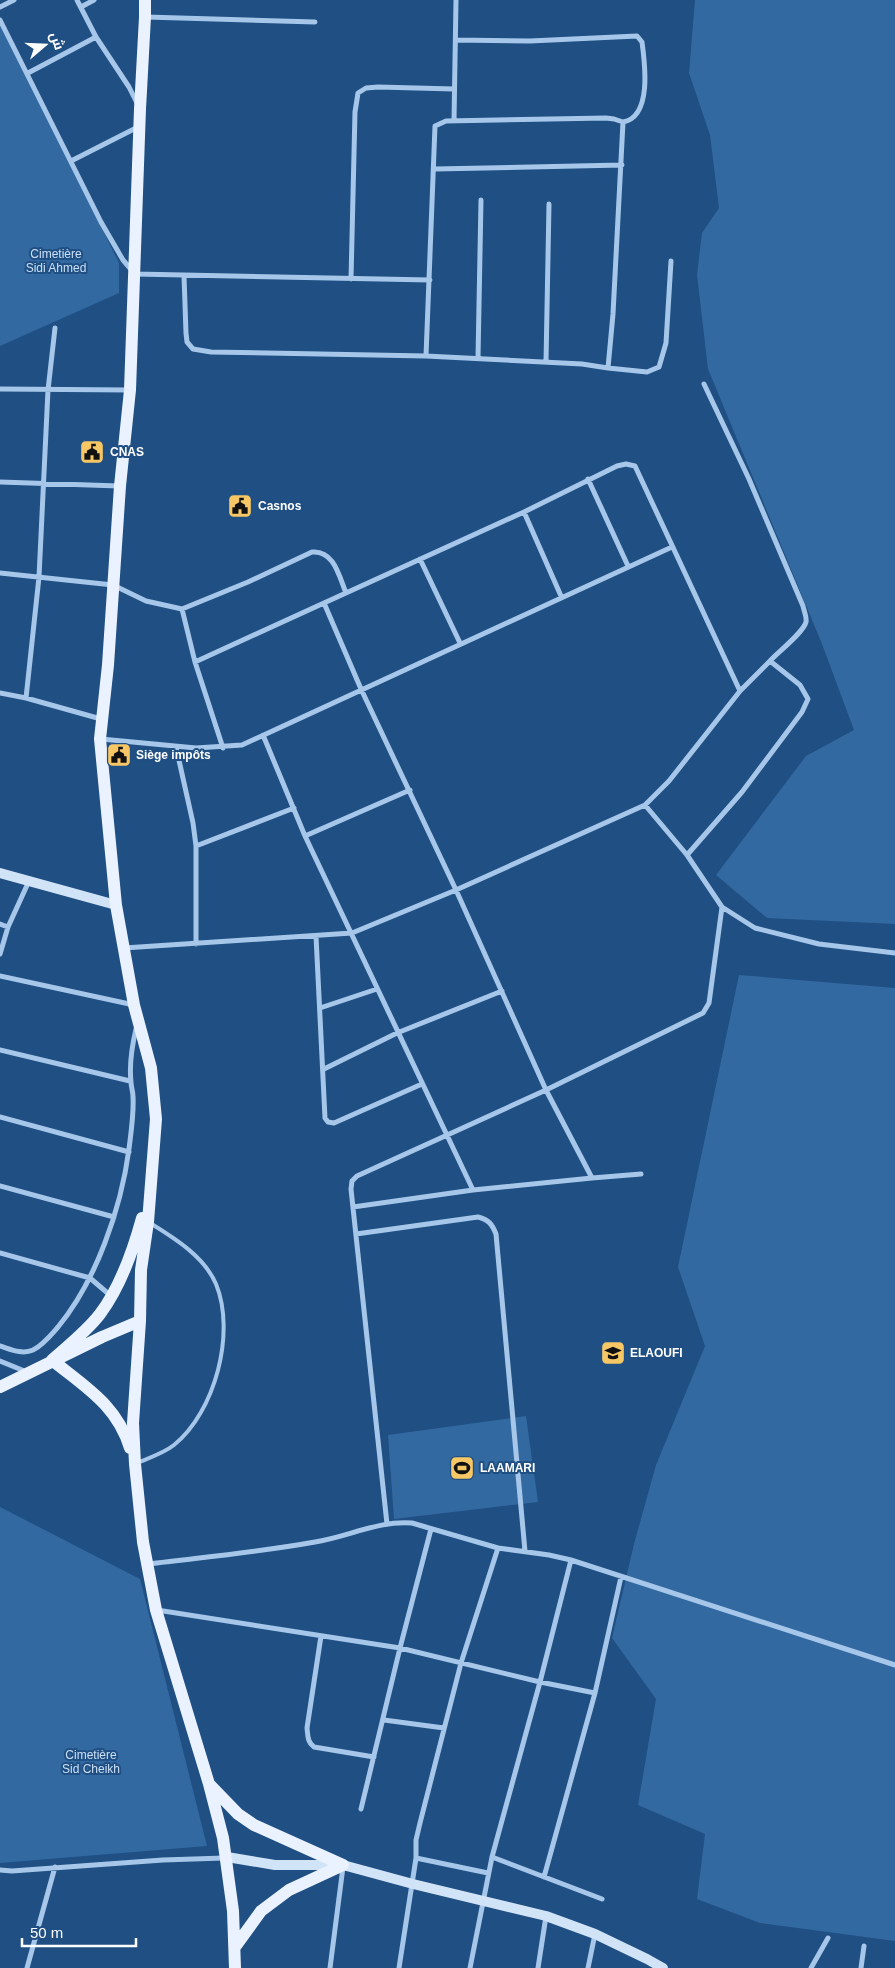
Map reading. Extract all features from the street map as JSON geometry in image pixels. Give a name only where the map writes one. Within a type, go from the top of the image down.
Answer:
[{"type":"main road","points":[[144,0],[145,17],[130,390],[120,486],[108,666],[100,739],[116,904],[134,1005],[151,1068],[156,1119],[148,1222],[141,1270],[140,1321],[133,1423],[135,1464],[147,1564],[156,1610],[209,1784],[226,1858],[233,1911],[235,1968]]},
{"type":"main road","points":[[0,873],[116,904]]},
{"type":"main road","points":[[52,1360],[99,1316],[112,1297],[132,1252],[151,1187]]},
{"type":"main road","points":[[0,1387],[52,1360],[140,1321]]},
{"type":"main road","points":[[52,1360],[97,1397],[116,1416],[125,1432],[135,1464]]},
{"type":"main road","points":[[209,1784],[238,1814],[254,1825],[343,1865],[546,1916],[594,1934],[647,1958],[663,1968]]},
{"type":"main road","points":[[226,1858],[275,1864],[343,1865]]},
{"type":"main road","points":[[235,1946],[261,1911],[289,1890],[343,1865]]},
{"type":"street","points":[[0,7],[14,0]]},
{"type":"street","points":[[77,0],[96,37],[140,109]]},
{"type":"street","points":[[81,8],[94,0]]},
{"type":"street","points":[[454,121],[456,0]]},
{"type":"street","points":[[145,17],[315,22]]},
{"type":"street","points":[[0,20],[28,72],[112,242],[123,260],[135,274],[430,280]]},
{"type":"street","points":[[426,356],[435,169],[435,126],[441,122],[454,121],[614,118],[623,122],[630,121],[636,116],[644,94],[642,42],[637,36],[530,41],[456,40]]},
{"type":"street","points":[[28,72],[96,37]]},
{"type":"street","points":[[351,279],[355,112],[358,93],[366,88],[378,87],[454,89]]},
{"type":"street","points":[[608,368],[613,314],[623,122]]},
{"type":"street","points":[[71,161],[140,126]]},
{"type":"street","points":[[435,169],[622,165]]},
{"type":"street","points":[[478,358],[481,200]]},
{"type":"street","points":[[546,362],[549,204]]},
{"type":"street","points":[[184,276],[187,342],[193,349],[211,352],[478,358],[589,364],[647,372],[659,367],[666,343],[672,261]]},
{"type":"street","points":[[26,698],[38,577],[48,390],[55,328]]},
{"type":"street","points":[[124,948],[352,933],[456,890],[644,805],[669,781],[740,691],[801,630],[806,617],[749,479],[704,384]]},
{"type":"street","points":[[0,389],[130,390]]},
{"type":"street","points":[[195,662],[524,512],[588,479],[626,464],[635,466],[740,691]]},
{"type":"street","points":[[588,479],[628,566]]},
{"type":"street","points":[[0,482],[120,486]]},
{"type":"street","points":[[524,512],[562,596]]},
{"type":"street","points":[[100,739],[176,747],[223,748],[242,745],[672,547]]},
{"type":"street","points":[[0,573],[113,585],[146,601],[182,609],[248,582],[312,552],[319,551],[325,553],[330,559],[346,593]]},
{"type":"street","points":[[420,559],[460,643]]},
{"type":"street","points":[[324,603],[361,689],[410,790],[546,1090],[592,1178]]},
{"type":"street","points":[[182,609],[195,662],[223,748]]},
{"type":"street","points":[[687,855],[742,792],[807,705],[808,699],[800,685],[770,661]]},
{"type":"street","points":[[0,693],[26,698],[101,719]]},
{"type":"street","points":[[263,736],[305,836],[473,1190]]},
{"type":"street","points":[[176,747],[193,823],[196,846],[196,944]]},
{"type":"street","points":[[305,836],[410,790]]},
{"type":"street","points":[[644,805],[687,855],[722,907],[754,928],[819,944],[895,953]]},
{"type":"street","points":[[196,846],[294,808]]},
{"type":"street","points":[[0,954],[8,927],[29,881]]},
{"type":"street","points":[[387,1524],[351,1189],[352,1182],[357,1176],[546,1090],[703,1013],[709,1003],[722,907]]},
{"type":"street","points":[[0,924],[8,927]]},
{"type":"street","points":[[316,936],[325,1118],[328,1122],[334,1123],[422,1084]]},
{"type":"street","points":[[0,976],[134,1005]]},
{"type":"street","points":[[320,1008],[377,989]]},
{"type":"street","points":[[324,1069],[397,1033],[502,991]]},
{"type":"street","points":[[0,1346],[26,1352],[39,1346],[48,1339],[68,1314],[90,1278],[114,1217],[129,1152],[133,1109],[130,1081],[131,1052],[138,1021]]},
{"type":"street","points":[[0,1050],[130,1081]]},
{"type":"street","points":[[0,1117],[129,1152]]},
{"type":"street","points":[[353,1207],[473,1190],[641,1174]]},
{"type":"street","points":[[0,1186],[114,1217]]},
{"type":"street","points":[[356,1234],[478,1218],[487,1219],[492,1226],[496,1234],[525,1551]]},
{"type":"street","points":[[0,1253],[90,1278],[112,1297]]},
{"type":"street","points":[[0,1361],[28,1372]]},
{"type":"street","points":[[147,1564],[312,1543],[387,1524],[406,1523],[498,1548],[571,1560],[895,1665]]},
{"type":"street","points":[[361,1809],[431,1529]]},
{"type":"street","points":[[399,1968],[413,1884],[418,1833],[461,1663],[498,1548]]},
{"type":"street","points":[[470,1968],[488,1873],[571,1560]]},
{"type":"street","points":[[544,1877],[595,1693],[621,1577]]},
{"type":"street","points":[[156,1610],[400,1648],[540,1682],[595,1693]]},
{"type":"street","points":[[321,1636],[307,1728],[310,1744],[314,1747],[374,1757]]},
{"type":"street","points":[[384,1720],[444,1728]]},
{"type":"street","points":[[492,1857],[602,1899]]},
{"type":"street","points":[[0,1870],[12,1871],[226,1858]]},
{"type":"street","points":[[416,1858],[488,1873]]},
{"type":"street","points":[[330,1968],[343,1865]]},
{"type":"street","points":[[27,1968],[55,1867]]},
{"type":"street","points":[[538,1968],[546,1916]]},
{"type":"street","points":[[588,1968],[594,1934]]},
{"type":"street","points":[[810,1968],[828,1938]]},
{"type":"street","points":[[861,1968],[864,1946]]},
{"type":"lane","points":[[135,1464],[174,1446],[198,1418],[210,1395],[219,1365],[223,1336],[223,1320],[216,1284],[205,1266],[181,1243],[148,1222]]},
{"type":"green space","points":[[695,0],[895,0],[895,924],[767,918],[716,875],[806,756],[854,730],[822,644],[708,369],[697,275],[702,233],[719,208],[710,135],[689,73]]},
{"type":"green space","name":"Cimetière Sidi Ahmed","points":[[0,22],[119,263],[119,293],[0,346]]},
{"type":"green space","points":[[739,975],[895,988],[895,1941],[760,1923],[697,1899],[705,1834],[638,1805],[656,1699],[612,1638],[634,1544],[656,1465],[705,1346],[678,1267]]},
{"type":"green space","name":"LAAMARI","points":[[526,1416],[538,1502],[394,1519],[388,1435]]},
{"type":"green space","name":"Cimetière Sid Cheikh","points":[[0,1507],[140,1579],[207,1846],[0,1863]]},
{"type":"place","name":"CNAS","points":[[92,452]]},
{"type":"place","name":"Casnos","points":[[240,506]]},
{"type":"place","name":"Siège impôts","points":[[119,755]]},
{"type":"place","name":"ELAOUFI","points":[[613,1353]]},
{"type":"place","name":"LAAMARI","points":[[462,1468]]}]
